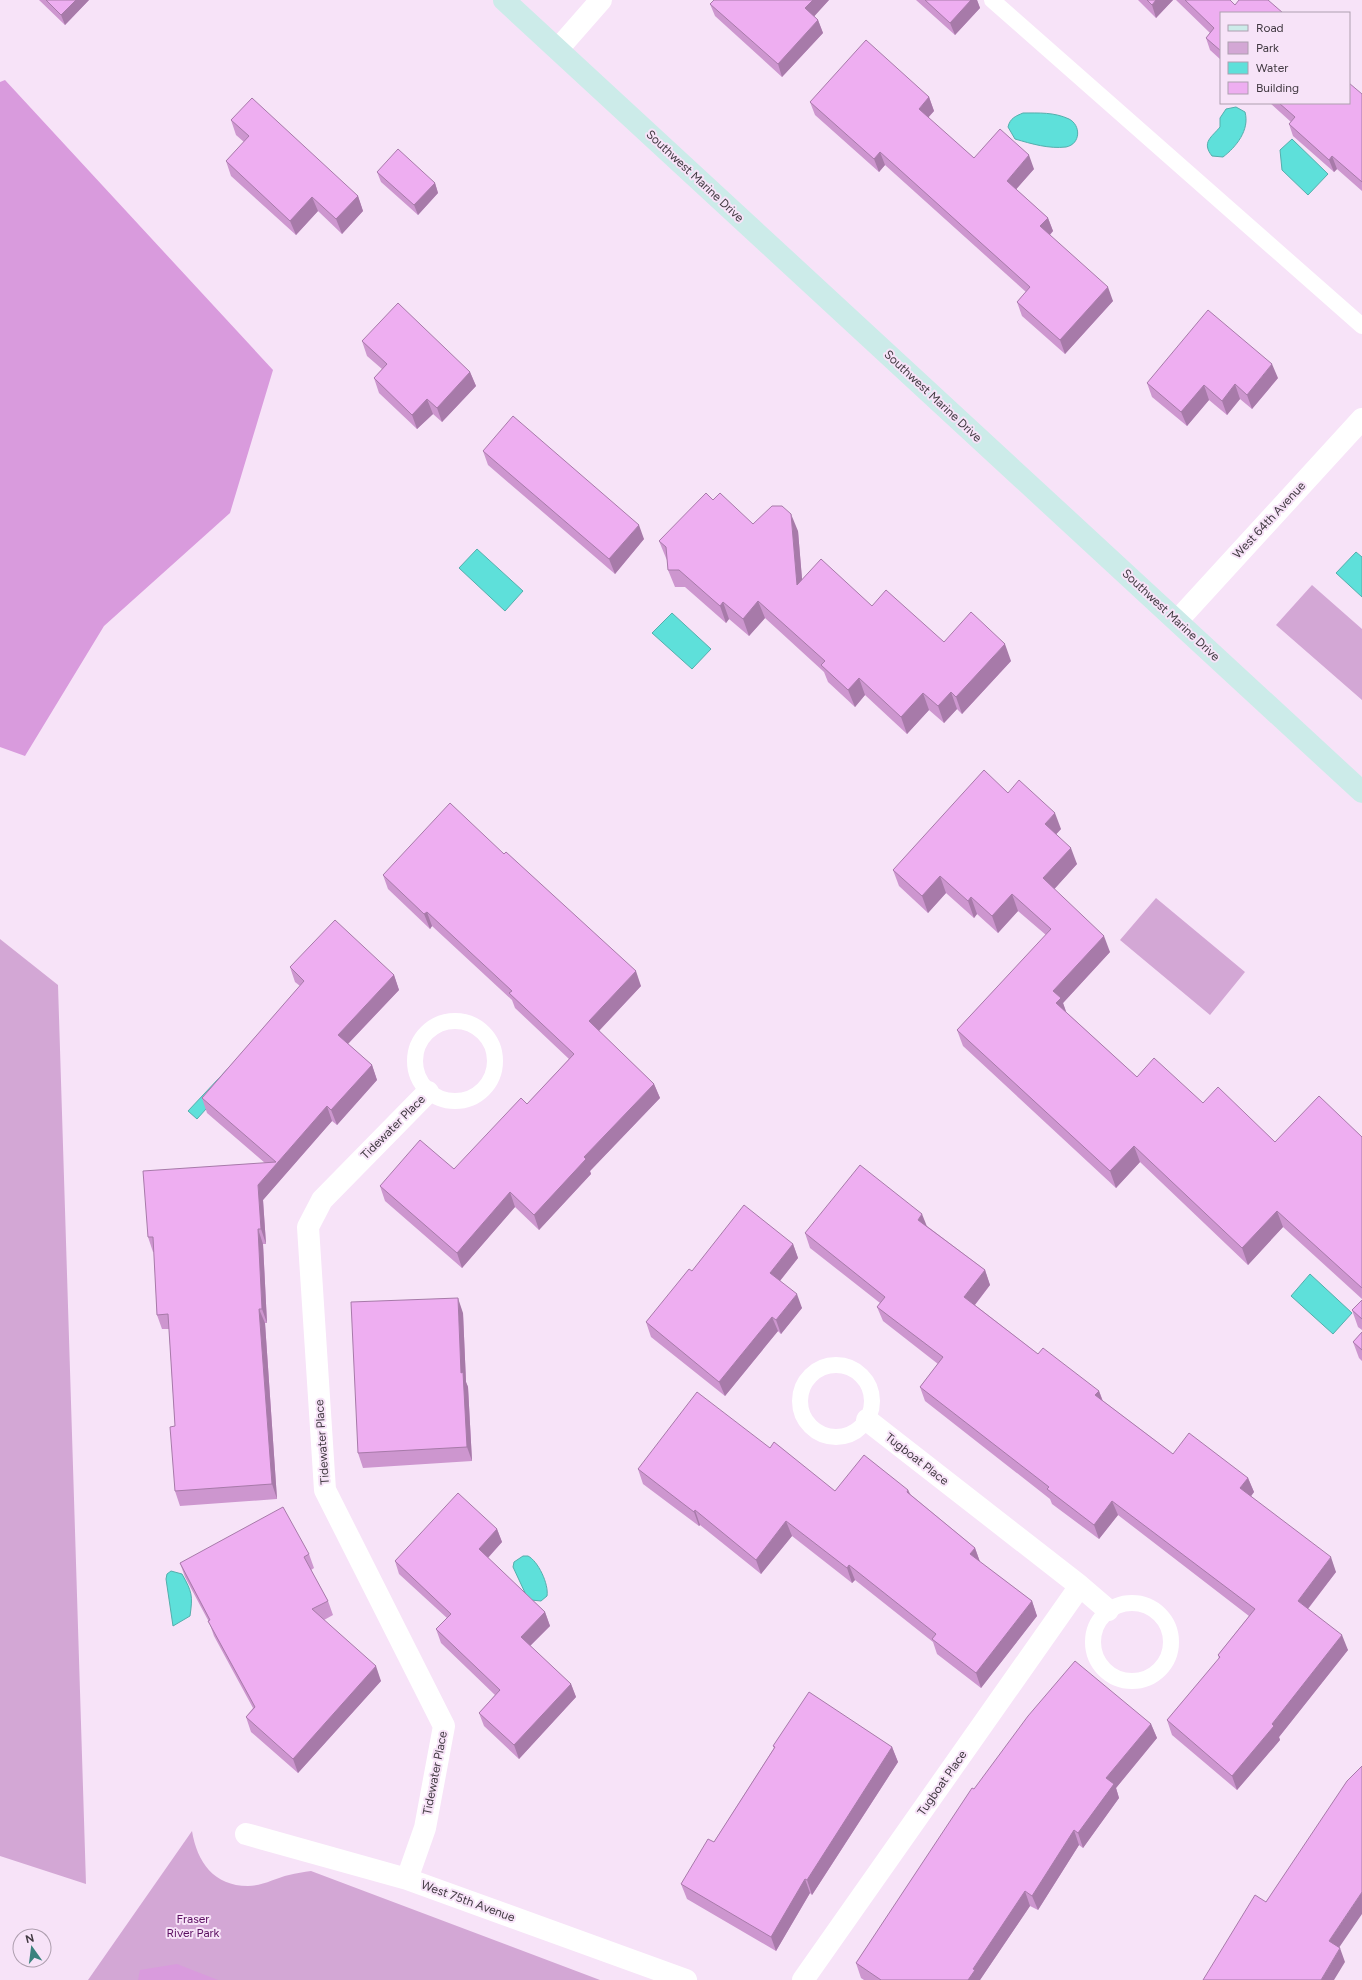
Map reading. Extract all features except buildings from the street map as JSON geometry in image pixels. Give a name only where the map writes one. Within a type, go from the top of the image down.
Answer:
[{"type":"main road","name":"Southwest Marine Drive","points":[[504,0],[1362,792]]},
{"type":"street","points":[[558,49],[601,0]]},
{"type":"street","name":"West 64th Avenue","points":[[1177,622],[1362,419]]},
{"type":"street","name":"Tidewater Place","points":[[407,1879],[425,1828],[444,1726],[325,1490],[308,1227],[322,1200],[428,1092]]},
{"type":"street","name":"Tugboat Place","points":[[867,1420],[1080,1586],[1108,1610]]},
{"type":"street","name":"Tugboat Place","points":[[803,1980],[1080,1586]]},
{"type":"street","name":"West 75th Avenue","points":[[246,1834],[407,1879],[686,1980]]},
{"type":"lane","points":[[992,0],[1362,326]]},
{"type":"lane","points":[[451,1020],[465,1021],[477,1027],[487,1036],[493,1048],[495,1060],[493,1074],[487,1086],[478,1095],[466,1100],[452,1102],[439,1099],[428,1092],[419,1082],[415,1069],[414,1055],[418,1042],[427,1031],[438,1024],[451,1020]]},
{"type":"lane","points":[[840,1365],[852,1368],[862,1376],[869,1385],[872,1397],[872,1409],[867,1420],[860,1430],[838,1438],[826,1437],[815,1432],[806,1423],[801,1413],[799,1401],[801,1389],[807,1378],[817,1370],[828,1366],[840,1365]]},
{"type":"lane","points":[[1133,1602],[1146,1605],[1158,1611],[1166,1622],[1171,1634],[1171,1647],[1168,1660],[1160,1670],[1149,1678],[1137,1681],[1124,1680],[1112,1676],[1102,1667],[1096,1657],[1093,1644],[1094,1631],[1108,1610],[1120,1604],[1133,1602]]},
{"type":"green space","points":[[1312,585],[1362,629],[1362,700],[1276,625]]},
{"type":"green space","points":[[1156,898],[1245,972],[1210,1015],[1120,940]]},
{"type":"green space","points":[[0,939],[58,985],[86,1884],[0,1856]]},
{"type":"green space","name":"Fraser River Park","points":[[192,1831],[194,1842],[203,1862],[217,1877],[226,1882],[236,1885],[253,1886],[284,1876],[311,1871],[600,1980],[88,1980]]},
{"type":"shaded area","points":[[5,80],[273,370],[230,513],[104,626],[25,756],[0,747],[0,82]]},
{"type":"shaded area","points":[[177,1964],[218,1980],[138,1980],[140,1970]]},
{"type":"water","points":[[1236,107],[1245,112],[1246,125],[1244,132],[1233,148],[1223,157],[1212,156],[1207,147],[1209,140],[1220,127],[1220,118],[1226,109]]},
{"type":"water","points":[[1023,113],[1052,114],[1069,119],[1076,125],[1078,134],[1077,138],[1071,145],[1066,147],[1040,146],[1015,139],[1008,127],[1010,121]]},
{"type":"water","points":[[1292,139],[1328,174],[1308,195],[1282,170],[1280,150]]},
{"type":"water","points":[[477,549],[523,591],[505,611],[459,568]]},
{"type":"water","points":[[1356,552],[1362,557],[1362,597],[1336,573]]},
{"type":"water","points":[[672,613],[711,649],[692,669],[652,633]]},
{"type":"water","points":[[236,1060],[244,1067],[197,1119],[188,1111]]},
{"type":"water","points":[[1310,1274],[1352,1313],[1333,1334],[1291,1296]]},
{"type":"water","points":[[523,1556],[528,1556],[532,1559],[545,1579],[547,1596],[541,1601],[531,1600],[527,1597],[513,1567],[514,1562]]},
{"type":"water","points":[[171,1571],[182,1574],[191,1594],[190,1616],[173,1626],[166,1579],[167,1574]]}]
